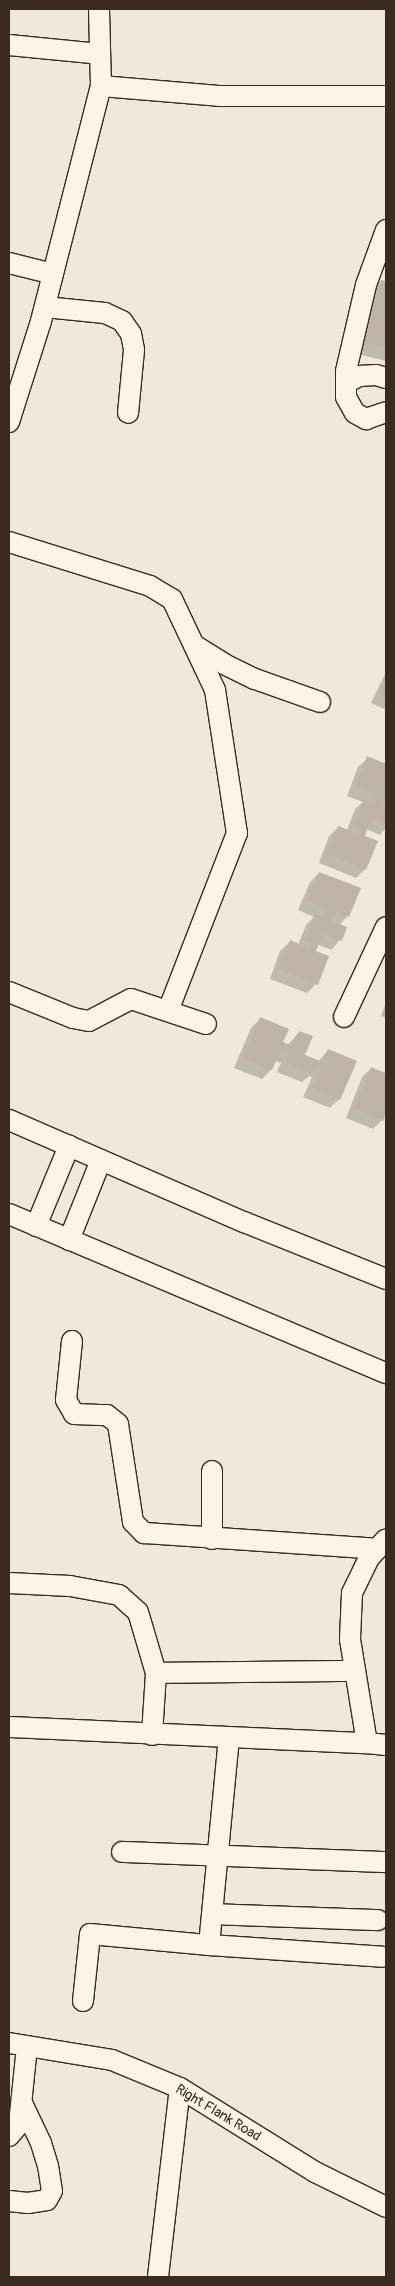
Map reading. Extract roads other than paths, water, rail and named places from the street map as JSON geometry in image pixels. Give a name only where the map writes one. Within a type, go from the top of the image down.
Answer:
[{"type":"street","points":[[9,422],[44,307],[101,86],[99,9]]},
{"type":"street","points":[[9,46],[100,54]]},
{"type":"street","points":[[101,86],[220,96],[386,96]]},
{"type":"street","points":[[386,230],[380,263],[348,362],[346,383],[346,397],[354,413],[366,420],[386,412]]},
{"type":"street","points":[[9,263],[52,274]]},
{"type":"street","points":[[44,307],[105,313],[122,321],[131,334],[134,350],[128,413]]},
{"type":"street","points":[[346,383],[359,376],[376,375],[386,378]]},
{"type":"street","points":[[9,542],[150,586],[172,599],[215,690],[237,833],[168,1011]]},
{"type":"street","points":[[194,645],[224,664],[255,679],[320,702]]},
{"type":"street","points":[[344,1017],[386,927]]},
{"type":"street","points":[[9,992],[73,1018],[89,1021],[131,999],[206,1024]]},
{"type":"street","points":[[9,1120],[244,1222],[386,1279]]},
{"type":"street","points":[[36,1226],[69,1146]]},
{"type":"street","points":[[69,1240],[101,1160]]},
{"type":"street","points":[[9,1214],[385,1370]]},
{"type":"street","points":[[72,1341],[66,1400],[74,1414],[108,1415],[118,1424],[133,1522],[144,1533],[212,1539],[381,1544]]},
{"type":"street","points":[[212,1471],[212,1539]]},
{"type":"street","points":[[9,1727],[377,1744],[355,1671],[350,1639],[352,1593],[369,1558],[381,1544]]},
{"type":"street","points":[[9,1584],[70,1586],[119,1595],[138,1612],[156,1673],[152,1735]]},
{"type":"street","points":[[156,1673],[355,1671]]},
{"type":"street","points":[[209,1945],[220,1856],[230,1738]]},
{"type":"street","points":[[122,1852],[386,1862]]},
{"type":"street","points":[[213,1914],[378,1920]]},
{"type":"street","points":[[83,2001],[90,1934],[209,1945],[382,1957]]},
{"type":"street","points":[[9,2136],[19,2124],[18,2045]]},
{"type":"street","name":"Right Flank Road","points":[[18,2045],[112,2060],[180,2088],[315,2172],[386,2207]]},
{"type":"street","points":[[158,2277],[180,2088]]},
{"type":"street","points":[[9,2201],[28,2203],[46,2200],[52,2191],[48,2166],[41,2142],[18,2097]]}]
